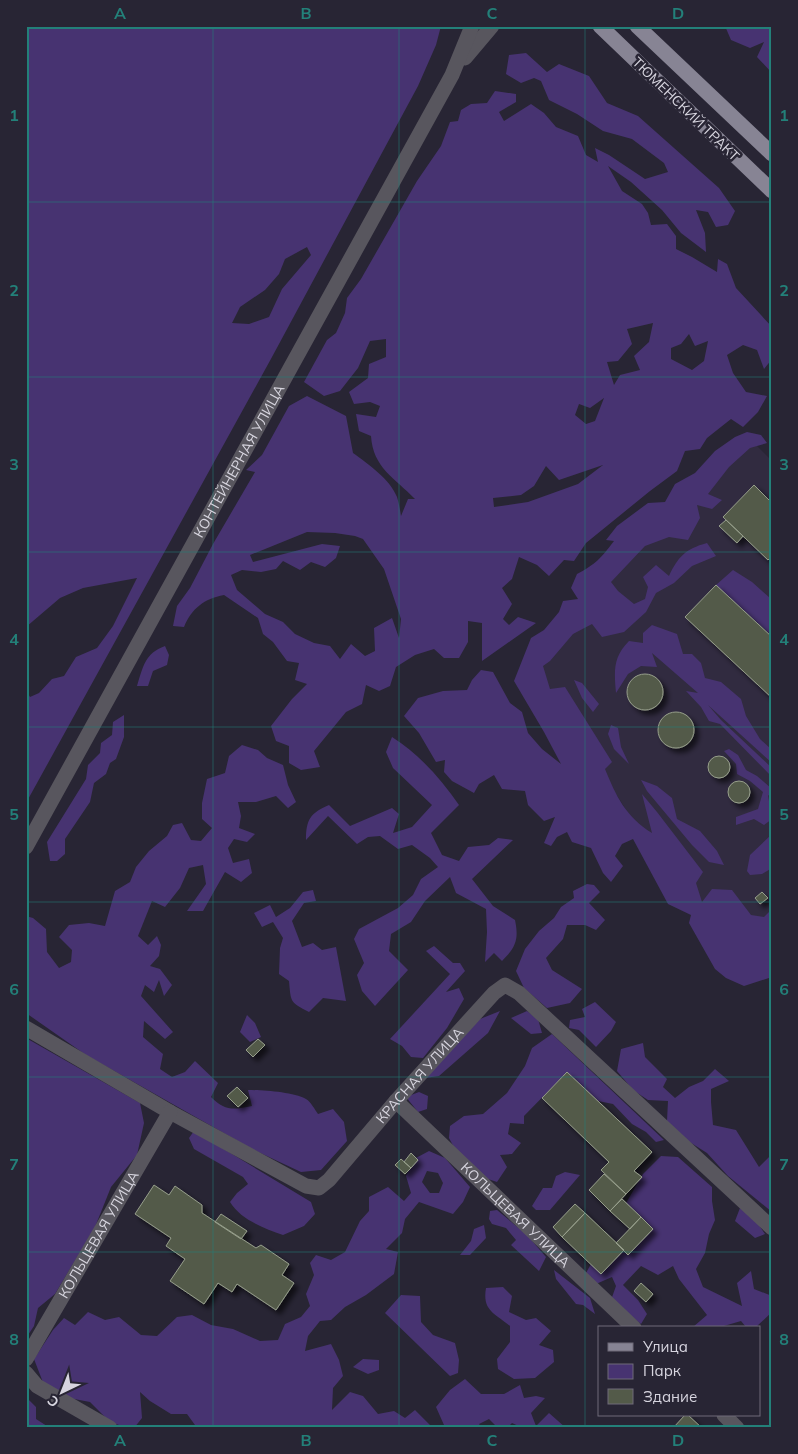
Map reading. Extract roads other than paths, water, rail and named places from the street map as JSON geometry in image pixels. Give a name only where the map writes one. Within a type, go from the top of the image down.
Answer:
[{"type":"main road","name":"ТЮМЕНСКИЙ ТРАКТ","points":[[600,26],[772,191]]},
{"type":"main road","name":"ТЮМЕНСКИЙ ТРАКТ","points":[[637,26],[772,154]]},
{"type":"street","name":"КОНТЕЙНЕРНАЯ УЛИЦА","points":[[26,847],[452,75],[472,26]]},
{"type":"street","name":"КОНТЕЙНЕРНАЯ УЛИЦА","points":[[452,75],[474,45],[492,26]]},
{"type":"street","name":"КРАСНАЯ УЛИЦА","points":[[26,1028],[170,1112],[306,1186],[319,1188],[329,1180],[396,1101],[494,993],[505,985],[519,992],[772,1228]]},
{"type":"street","name":"КОЛЬЦЕВАЯ УЛИЦА","points":[[396,1101],[632,1326]]},
{"type":"street","name":"КОЛЬЦЕВАЯ УЛИЦА","points":[[26,1358],[170,1112]]},
{"type":"street","points":[[26,1373],[37,1386],[110,1428]]},
{"type":"street","points":[[725,1416],[737,1428]]}]
